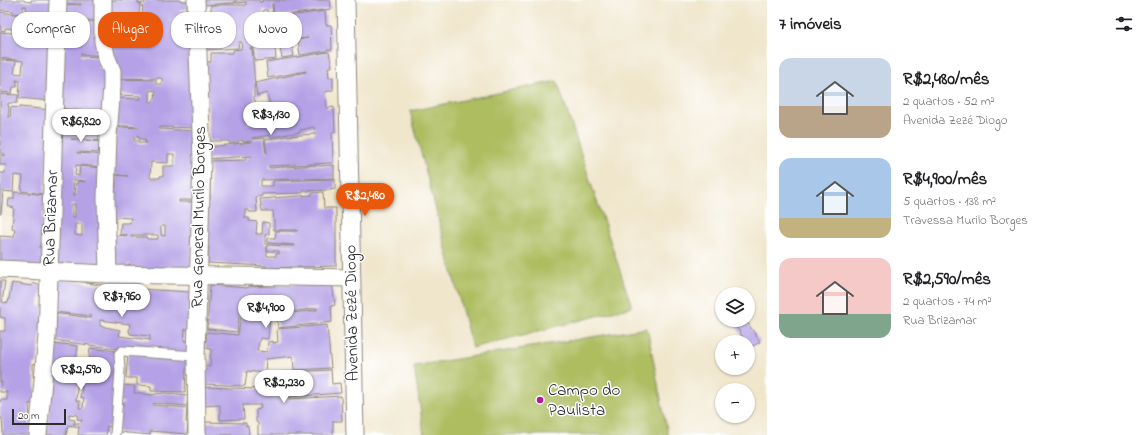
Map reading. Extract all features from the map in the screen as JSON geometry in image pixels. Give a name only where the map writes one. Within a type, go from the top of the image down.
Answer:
[{"type":"street","name":"Rua Brizamar","points":[[38,435],[47,336],[50,271],[58,0]]},
{"type":"street","points":[[103,0],[103,41],[106,56],[112,71],[106,198],[108,274]]},
{"type":"street","name":"Rua General Murilo Borges","points":[[196,0],[202,160],[196,356],[197,435]]},
{"type":"street","name":"Avenida Zezé Diogo","points":[[346,0],[355,435]]},
{"type":"street","points":[[0,269],[108,274],[351,278]]},
{"type":"lane","points":[[114,435],[120,371],[120,352],[196,356]]},
{"type":"green space","points":[[557,81],[632,307],[472,348],[410,111]]},
{"type":"green space","name":"Campo do Paulista","points":[[647,328],[668,435],[424,435],[414,366]]},
{"type":"building","points":[[0,0],[24,0],[31,2],[31,0],[56,0],[55,12],[27,12],[26,6],[23,6],[23,12],[0,10]]},
{"type":"building","points":[[66,0],[98,0],[98,21],[90,20],[90,12],[65,12],[65,4],[81,5],[66,4]]},
{"type":"building","points":[[108,0],[138,0],[138,3],[140,3],[139,12],[108,12]]},
{"type":"building","points":[[145,0],[187,1],[187,9],[180,10],[180,12],[171,12],[171,48],[191,48],[197,128],[159,127],[159,129],[197,131],[198,200],[179,200],[179,202],[194,202],[191,267],[189,270],[130,269],[130,264],[128,264],[128,269],[110,265],[112,236],[128,235],[120,235],[121,223],[130,223],[131,218],[113,217],[111,187],[116,187],[116,175],[128,176],[111,174],[113,127],[138,128],[112,125],[116,98],[141,99],[141,96],[117,95],[118,79],[156,80],[156,84],[162,84],[162,78],[115,79],[107,53],[107,48],[163,48],[163,12],[142,12],[143,6],[142,7],[141,3],[145,3]],"holes":[[[150,90],[156,91],[155,99],[153,102],[150,102]],[[137,135],[139,136],[139,139],[144,139],[146,143],[134,141],[134,138],[137,138]],[[168,154],[174,154],[174,166],[163,166],[163,176],[160,176],[160,178],[150,178],[151,162],[168,163]],[[161,226],[165,226],[165,236],[161,235]],[[131,235],[158,235],[158,239],[131,237]]]},
{"type":"building","points":[[204,0],[235,0],[235,3],[204,5]]},
{"type":"building","points":[[236,0],[259,0],[259,2],[262,2],[262,0],[330,0],[331,9],[302,13],[274,12],[272,4],[273,12],[263,10],[263,12],[244,12],[244,48],[252,49],[255,86],[254,100],[256,110],[264,108],[265,116],[271,114],[272,119],[278,117],[273,118],[267,93],[257,96],[255,83],[306,72],[268,78],[266,62],[329,52],[332,67],[328,67],[329,78],[333,77],[333,90],[325,92],[327,108],[334,107],[335,132],[332,132],[333,163],[269,166],[269,168],[334,165],[334,178],[261,180],[261,186],[273,186],[273,181],[335,179],[335,189],[303,191],[303,193],[262,194],[262,196],[256,197],[257,212],[249,212],[249,210],[245,210],[245,218],[249,218],[249,221],[257,222],[256,234],[262,234],[263,222],[269,223],[269,234],[265,235],[267,251],[268,245],[295,246],[268,243],[268,238],[275,238],[276,231],[297,230],[274,230],[273,211],[262,211],[260,199],[312,195],[312,193],[323,192],[324,208],[336,208],[336,266],[266,268],[266,266],[208,263],[209,247],[205,247],[207,199],[210,199],[210,161],[246,160],[245,158],[252,157],[208,159],[209,147],[252,142],[243,142],[243,140],[238,141],[238,143],[229,143],[229,141],[209,141],[206,62],[211,62],[211,53],[233,53],[233,50],[241,49],[242,42],[239,42],[238,48],[206,50],[206,48],[236,48],[236,12],[211,12],[211,5],[246,5],[246,2],[236,3]],"holes":[[[247,112],[254,112],[255,115],[249,116],[250,124],[248,124]],[[314,127],[315,134],[286,136],[265,140],[267,153],[264,138],[252,139],[270,135],[271,137],[300,132],[300,130]],[[267,251],[279,251],[279,254],[276,253],[276,256],[267,256]]]},
{"type":"building","points":[[325,11],[326,25],[331,25],[332,50],[300,55],[299,48],[302,48],[302,39],[308,38],[302,39],[302,14]]},
{"type":"building","points":[[0,12],[12,14],[12,29],[5,28],[5,31],[0,30]]},
{"type":"building","points":[[90,22],[98,22],[98,48],[100,48],[101,56],[81,54],[81,56],[100,57],[99,67],[106,68],[103,141],[71,139],[104,142],[103,153],[77,152],[105,155],[103,167],[76,165],[75,175],[79,176],[80,166],[103,168],[104,270],[55,265],[60,110],[103,114],[61,108],[62,48],[90,48]],"holes":[[[74,180],[85,181],[78,181],[78,183],[76,183],[75,195],[73,195]],[[72,204],[75,204],[75,217],[72,217]],[[75,224],[82,224],[82,236],[75,235]]]},
{"type":"building","points":[[0,32],[12,33],[12,48],[54,48],[51,101],[19,98],[20,81],[16,80],[17,87],[13,87],[12,93],[0,92],[0,60],[16,61],[14,73],[22,74],[23,61],[0,58]]},
{"type":"building","points":[[273,48],[275,49],[276,59],[255,61],[254,49]]},
{"type":"building","points":[[280,48],[292,48],[294,56],[282,58]]},
{"type":"building","points":[[0,94],[18,95],[17,103],[8,103],[8,117],[10,117],[11,107],[51,110],[44,194],[21,191],[23,176],[14,175],[13,192],[3,191],[1,214],[0,173],[5,173],[6,165],[0,165],[0,155],[5,156],[5,154],[0,153]]},
{"type":"building","points":[[14,192],[46,195],[40,248],[45,249],[43,267],[0,264],[0,236],[14,237],[15,229],[12,228],[14,208],[8,206],[9,199],[14,199]]},
{"type":"building","points":[[56,280],[86,282],[139,290],[191,292],[188,330],[185,329],[184,341],[188,341],[187,355],[118,349],[53,340],[53,313],[91,318],[92,316],[54,312]],"holes":[[[100,320],[130,324],[130,334],[150,336],[150,340],[119,336],[120,330],[100,326]]]},
{"type":"building","points":[[0,281],[5,281],[2,302],[8,303],[12,283],[32,286],[33,283],[43,287],[40,294],[39,306],[44,307],[37,363],[33,364],[33,377],[35,377],[35,403],[29,404],[31,435],[3,435],[2,418],[0,418],[0,400],[7,400],[7,392],[0,392],[2,382],[0,382],[0,331],[5,331],[5,318],[0,317]]},
{"type":"building","points":[[332,283],[335,305],[331,306],[332,322],[278,328],[277,315],[317,310],[317,308],[270,315],[268,339],[260,338],[257,351],[267,352],[268,342],[278,342],[277,329],[327,325],[331,368],[294,370],[293,356],[266,359],[265,373],[247,371],[245,386],[204,384],[204,366],[210,367],[211,349],[205,348],[207,332],[238,335],[241,317],[239,316],[237,332],[207,329],[210,285],[247,288]]},
{"type":"building","points":[[736,327],[750,327],[760,342],[755,345],[755,335],[742,335]]},
{"type":"building","points":[[53,344],[78,346],[76,362],[82,363],[81,370],[85,372],[104,374],[104,372],[89,371],[91,358],[89,357],[90,348],[117,351],[114,375],[117,375],[111,427],[107,426],[106,435],[78,435],[79,427],[75,427],[75,423],[81,423],[82,420],[77,419],[78,415],[69,414],[69,419],[75,420],[73,426],[68,425],[66,435],[47,435]],"holes":[[[77,386],[82,386],[80,397],[84,398],[83,408],[79,408],[80,401],[76,401]]]},
{"type":"building","points":[[128,353],[188,357],[185,392],[151,391],[151,386],[137,385],[137,378],[126,378]]},
{"type":"building","points":[[331,370],[332,384],[340,383],[341,393],[289,397],[289,399],[341,396],[342,421],[333,421],[333,435],[258,435],[256,410],[260,409],[261,405],[243,405],[244,419],[220,420],[220,405],[203,406],[204,387],[261,389],[261,394],[264,394],[264,387],[268,387],[268,381],[265,381],[265,373]]},
{"type":"building","points":[[121,385],[135,386],[134,393],[154,395],[165,393],[188,395],[187,406],[154,403],[153,405],[187,408],[187,434],[150,431],[150,435],[118,432],[120,404],[124,404],[120,402]]},
{"type":"building","points":[[203,422],[246,423],[246,426],[248,426],[249,435],[203,435]]},
{"type":"place","name":"Campo do Paulista","points":[[540,400]]}]
